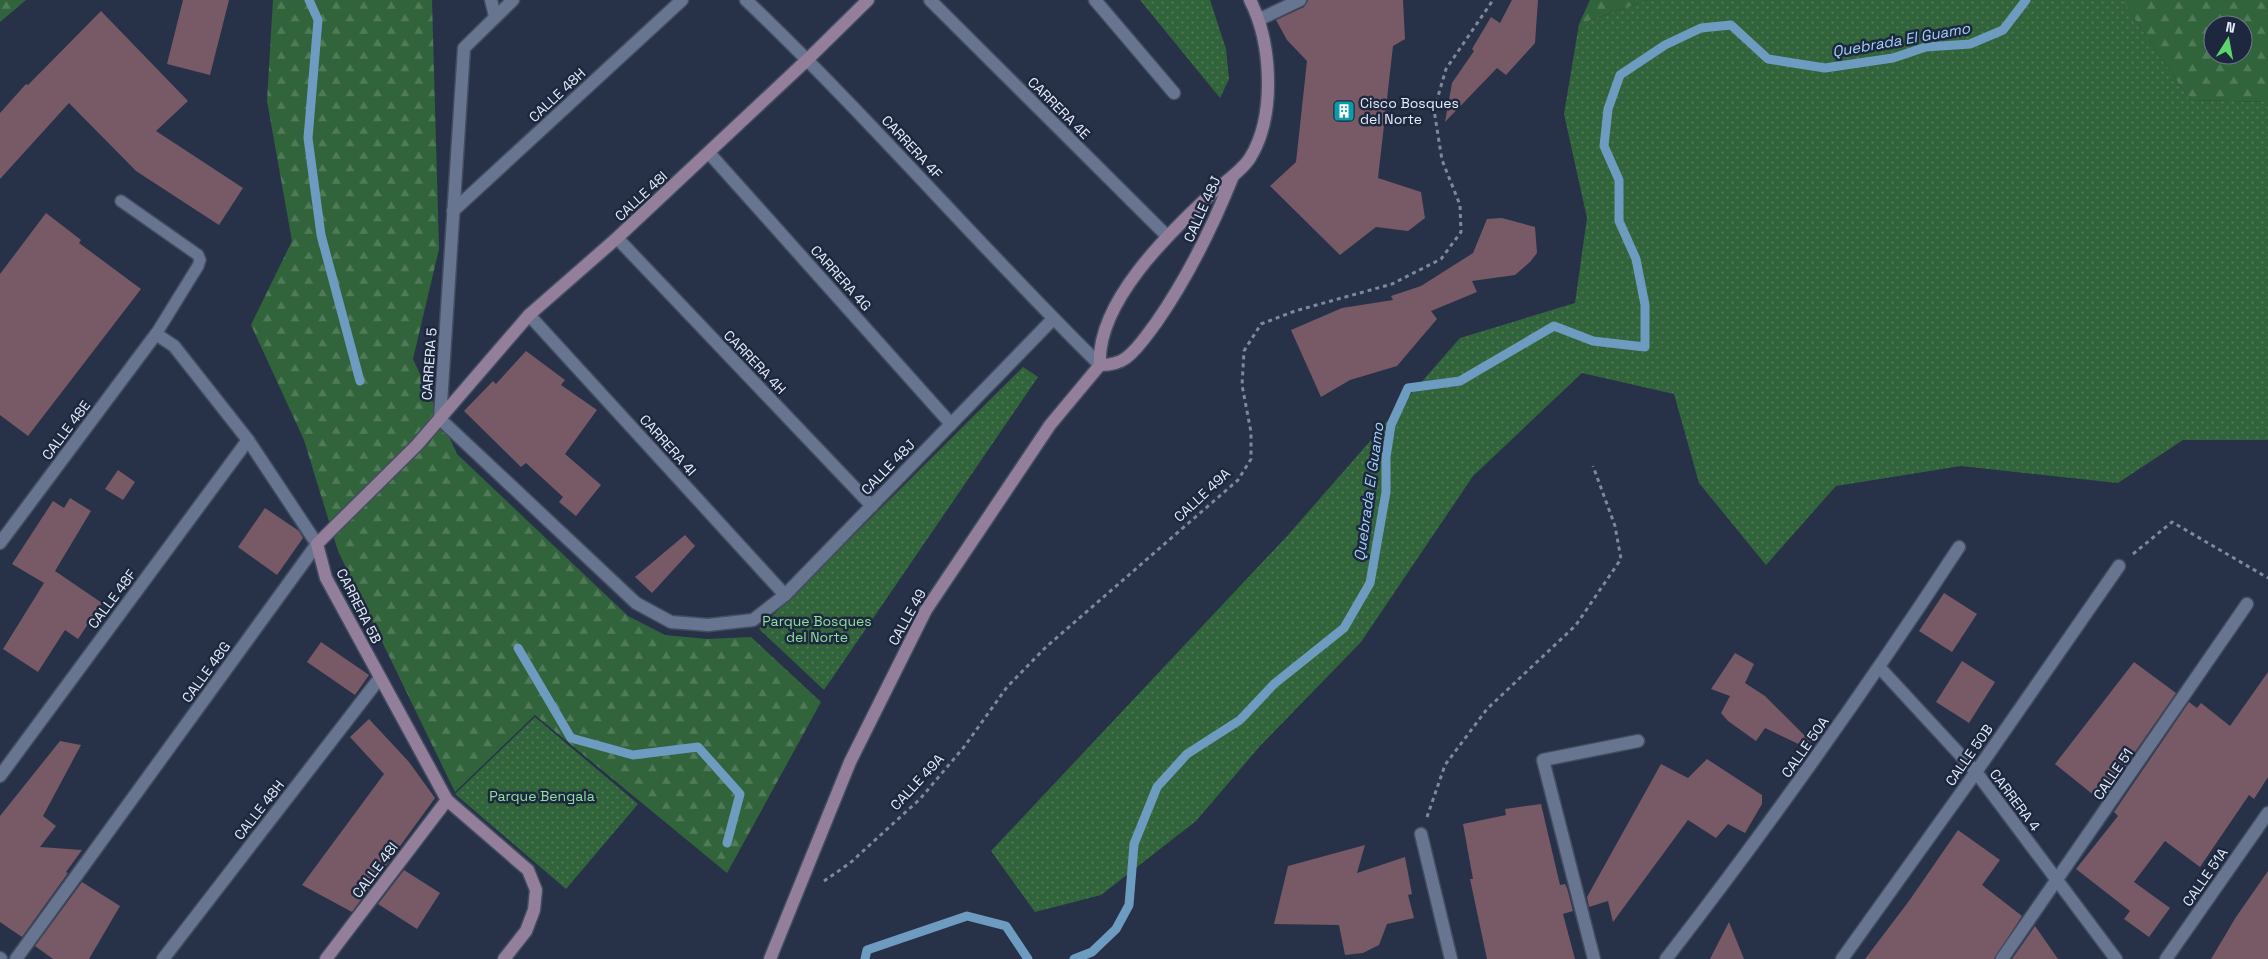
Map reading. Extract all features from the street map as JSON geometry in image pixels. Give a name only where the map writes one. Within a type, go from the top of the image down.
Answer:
[{"type":"street","points":[[491,0],[495,16],[513,0]]},
{"type":"street","name":"CALLE 48H","points":[[453,211],[682,0]]},
{"type":"street","name":"CARRERA 4F","points":[[746,0],[808,59],[1053,319]]},
{"type":"street","name":"CALLE 48I","points":[[440,419],[529,315],[617,238],[808,59],[868,0]]},
{"type":"street","name":"CARRERA 4E","points":[[930,0],[1167,236]]},
{"type":"street","points":[[1095,0],[1174,94]]},
{"type":"street","points":[[1250,0],[1260,19],[1300,0]]},
{"type":"street","name":"CARRERA 5","points":[[495,16],[464,48],[440,419],[636,603],[671,622]]},
{"type":"street","name":"CALLE 48J","points":[[1235,172],[1209,234],[1168,305],[1138,348],[1124,360],[1111,365],[1100,365],[1101,342],[1122,294],[1133,276],[1167,236],[1235,172],[1249,159],[1259,139],[1266,110],[1269,74],[1260,19]]},
{"type":"street","name":"CARRERA 4G","points":[[709,152],[950,424]]},
{"type":"street","name":"CARRERA 4H","points":[[617,238],[872,506]]},
{"type":"street","name":"CARRERA 4I","points":[[529,315],[785,595]]},
{"type":"street","points":[[1053,319],[1100,365]]},
{"type":"street","name":"CALLE 48J","points":[[671,622],[708,625],[753,620],[785,595],[1053,319]]},
{"type":"street","name":"CARRERA 5B","points":[[156,334],[174,346],[248,440],[317,544],[326,578],[447,800],[528,870],[536,890],[534,910],[526,931],[504,959]]},
{"type":"street","name":"CALLE 48E","points":[[0,543],[156,334]]},
{"type":"street","name":"CALLE 49","points":[[770,959],[850,762],[926,610],[1050,425],[1100,365]]},
{"type":"street","name":"CALLE 48G","points":[[16,959],[317,544],[418,445],[440,419]]},
{"type":"street","name":"CALLE 48F","points":[[0,776],[248,440]]},
{"type":"street","name":"CALLE 50A","points":[[1666,959],[1755,844],[1880,668],[1960,547]]},
{"type":"street","name":"CALLE 50B","points":[[1842,959],[1976,772],[2119,566]]},
{"type":"street","name":"CALLE 51","points":[[2002,959],[2247,604]]},
{"type":"street","name":"CARRERA 4","points":[[1880,668],[1976,772],[2116,959]]},
{"type":"street","name":"CALLE 48H","points":[[163,959],[379,678]]},
{"type":"street","points":[[1594,959],[1543,760],[1638,741]]},
{"type":"street","name":"CALLE 48I","points":[[326,959],[447,800]]},
{"type":"street","name":"CALLE 51A","points":[[2166,959],[2268,813]]},
{"type":"street","points":[[1421,834],[1451,959]]},
{"type":"lane","points":[[121,201],[198,255],[200,260],[156,334]]},
{"type":"path","name":"CALLE 49A","points":[[820,884],[850,864],[920,799],[964,747],[1007,687],[1046,648],[1238,480],[1251,459],[1251,432],[1242,385],[1244,350],[1261,324],[1295,311],[1392,284],[1441,259],[1461,232],[1460,205],[1442,160],[1434,110],[1446,69],[1492,0]]},
{"type":"path","points":[[1421,834],[1445,765],[1487,709],[1576,625],[1621,559],[1615,526],[1593,466]]},
{"type":"path","points":[[2119,566],[2172,522],[2268,578]]},
{"type":"green space","points":[[0,0],[26,0],[0,22]]},
{"type":"green space","points":[[273,0],[432,0],[439,249],[413,359],[457,454],[628,616],[665,635],[707,639],[751,637],[821,702],[727,873],[535,715],[455,792],[338,551],[304,440],[251,325],[292,241],[267,101]]},
{"type":"green space","points":[[1140,0],[1210,0],[1226,49],[1229,79],[1220,98]]},
{"type":"green space","points":[[1590,0],[1648,0],[1579,24]]},
{"type":"green space","points":[[1648,0],[2122,0],[2190,100],[2268,102],[2268,440],[2183,440],[2118,483],[1961,466],[1836,486],[1766,565],[1699,483],[1674,394],[1582,373],[1473,476],[1361,642],[1260,746],[1196,821],[1101,895],[1035,912],[991,851],[1289,534],[1460,338],[1575,303],[1587,218],[1564,114],[1579,24]]},
{"type":"green space","points":[[2122,0],[2268,0],[2268,102],[2190,100]]},
{"type":"green space","name":"Parque Bosques del Norte","points":[[1023,367],[1038,377],[824,690],[759,629]]},
{"type":"green space","name":"Parque Bengala","points":[[535,717],[638,804],[566,889],[455,794]]},
{"type":"building","points":[[183,0],[229,0],[210,75],[167,64]]},
{"type":"building","name":"Cisco Bosques del Norte","points":[[1308,0],[1403,0],[1405,39],[1393,46],[1378,178],[1421,192],[1425,218],[1408,231],[1376,227],[1340,255],[1270,186],[1296,162],[1307,61],[1287,40],[1276,20],[1304,7]]},
{"type":"building","points":[[1512,0],[1538,0],[1535,43],[1506,75],[1497,68],[1445,122],[1452,83],[1474,51],[1472,49],[1491,17],[1500,23]]},
{"type":"building","points":[[101,11],[188,101],[156,131],[243,188],[219,225],[136,171],[69,103],[0,179],[0,113],[26,84],[28,85]]},
{"type":"building","points":[[46,213],[81,240],[79,243],[141,289],[28,436],[0,415],[0,274]]},
{"type":"building","points":[[1502,218],[1535,227],[1537,253],[1530,262],[1515,275],[1472,281],[1477,292],[1431,311],[1437,319],[1397,366],[1350,380],[1321,397],[1291,330],[1342,308],[1393,300],[1391,296],[1421,286],[1473,253],[1487,219]]},
{"type":"building","points":[[526,351],[565,380],[561,385],[597,410],[565,454],[601,485],[576,516],[559,502],[563,497],[526,463],[521,467],[464,411],[493,381],[496,384]]},
{"type":"building","points":[[118,470],[135,482],[123,500],[105,489]]},
{"type":"building","points":[[70,498],[91,511],[55,571],[102,603],[78,639],[65,630],[38,672],[3,649],[44,583],[12,564],[53,501],[64,508]]},
{"type":"building","points":[[265,508],[299,531],[303,538],[277,575],[238,547]]},
{"type":"building","points":[[685,535],[695,546],[652,593],[635,577]]},
{"type":"building","points":[[1944,593],[1977,614],[1952,652],[1919,631]]},
{"type":"building","points":[[321,642],[369,675],[355,695],[307,662]]},
{"type":"building","points":[[1735,653],[1754,664],[1745,683],[1765,696],[1814,745],[1811,750],[1765,728],[1756,741],[1728,721],[1721,713],[1730,696],[1711,689]]},
{"type":"building","points":[[1962,661],[1995,682],[1969,723],[1936,702]]},
{"type":"building","points":[[2134,662],[2176,693],[2101,801],[2055,764]]},
{"type":"building","points":[[2268,672],[2268,777],[2254,799],[2249,795],[2200,867],[2165,841],[2134,882],[2170,908],[2149,937],[2124,919],[2130,911],[2076,869],[2118,816],[2114,812],[2189,702],[2197,708],[2201,703],[2230,726]]},
{"type":"building","points":[[369,719],[409,762],[435,798],[352,912],[302,885],[384,774],[350,737]]},
{"type":"building","points":[[60,741],[81,745],[43,816],[56,826],[40,847],[82,850],[66,872],[68,873],[22,937],[0,922],[0,816]]},
{"type":"building","points":[[1707,759],[1762,795],[1762,804],[1745,833],[1728,824],[1716,838],[1688,820],[1613,922],[1608,901],[1589,907],[1587,897],[1661,764],[1688,778]]},
{"type":"building","points":[[1541,804],[1560,885],[1565,884],[1567,888],[1573,911],[1563,914],[1575,959],[1487,959],[1470,879],[1473,879],[1463,824],[1506,815],[1505,809]]},
{"type":"building","points":[[1958,830],[2000,860],[1982,885],[2022,916],[1994,959],[1865,959],[1909,901]]},
{"type":"building","points":[[1365,845],[1357,873],[1405,857],[1412,894],[1408,895],[1414,918],[1387,924],[1379,945],[1363,953],[1345,955],[1339,925],[1274,924],[1288,866]]},
{"type":"building","points":[[404,870],[440,893],[417,929],[378,904]]},
{"type":"building","points":[[2268,871],[2268,959],[2211,959],[2236,917]]},
{"type":"building","points":[[82,882],[120,906],[89,959],[53,959],[35,946]]},
{"type":"building","points":[[1729,922],[1744,959],[1710,959]]},
{"type":"building","points":[[2035,926],[2058,959],[2012,959]]},
{"type":"waterway","points":[[309,0],[318,20],[308,138],[321,235],[360,381]]},
{"type":"waterway","name":"Quebrada El Guamo","points":[[1074,959],[1092,952],[1116,929],[1129,905],[1134,844],[1157,787],[1187,754],[1240,720],[1274,684],[1344,628],[1370,583],[1386,492],[1386,457],[1391,425],[1408,388],[1460,381],[1554,326],[1593,341],[1645,347],[1645,305],[1636,259],[1619,221],[1619,180],[1604,146],[1608,109],[1620,75],[1665,45],[1701,28],[1731,25],[1768,59],[1825,68],[1893,58],[1926,47],[1970,44],[2003,30],[2026,0]]},
{"type":"waterway","points":[[518,648],[571,738],[633,755],[698,747],[740,794],[727,843]]},
{"type":"waterway","name":"Quebrada El Guamo","points":[[865,959],[867,950],[967,916],[1006,926],[1028,959]]},
{"type":"place","name":"Cisco Bosques del Norte","points":[[1344,111]]}]
